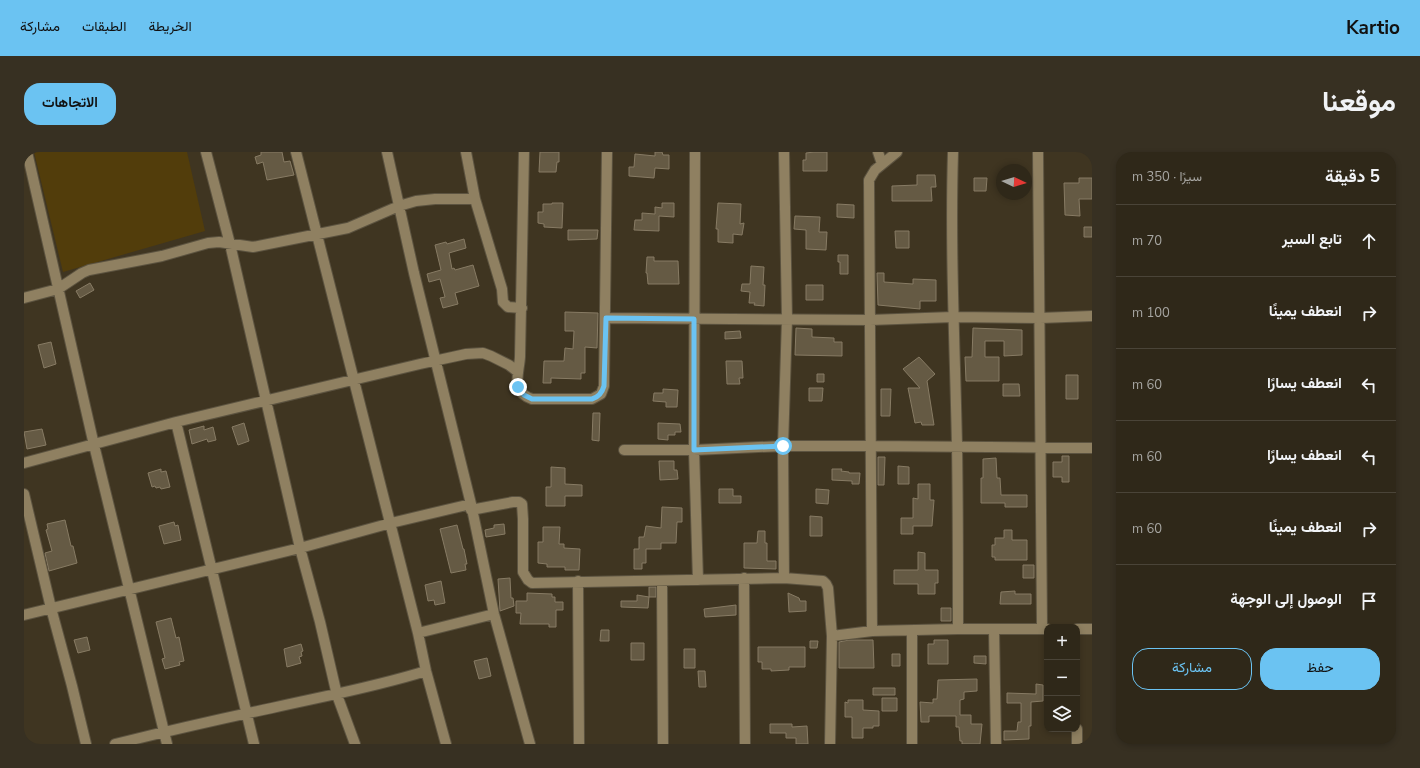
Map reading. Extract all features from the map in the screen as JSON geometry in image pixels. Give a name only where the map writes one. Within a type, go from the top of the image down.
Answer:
[{"type":"street","points":[[27,152],[94,445],[167,744]]},
{"type":"street","points":[[206,152],[230,244],[300,548],[320,622],[337,695],[355,744]]},
{"type":"street","points":[[296,152],[318,234],[353,380],[391,523],[426,671],[446,744]]},
{"type":"street","points":[[388,152],[398,206],[471,507],[494,614],[530,744]]},
{"type":"street","points":[[466,152],[475,199],[502,289],[504,304],[510,308],[522,308]]},
{"type":"street","points":[[524,152],[522,308],[520,357],[517,378],[518,387],[524,395],[532,399],[592,399],[598,396],[603,390],[606,318],[607,152]]},
{"type":"street","points":[[695,152],[694,450],[698,580]]},
{"type":"street","points":[[784,152],[787,319],[783,446],[784,578]]},
{"type":"street","points":[[878,152],[882,164]]},
{"type":"street","points":[[872,631],[869,180],[872,173],[897,152]]},
{"type":"street","points":[[953,152],[951,197],[957,447],[958,629]]},
{"type":"street","points":[[1038,152],[1041,447],[1045,624]]},
{"type":"street","points":[[24,298],[58,289],[89,270],[162,256],[208,243],[219,242],[253,247],[348,228],[398,206],[416,201],[435,199],[475,199]]},
{"type":"street","points":[[606,318],[870,320],[953,317],[1040,318],[1092,316]]},
{"type":"street","points":[[24,463],[176,422],[466,354],[483,353],[500,360],[518,372]]},
{"type":"street","points":[[176,422],[254,744]]},
{"type":"street","points":[[624,450],[694,450],[783,446],[1092,448]]},
{"type":"street","points":[[24,494],[28,538],[50,608],[86,744]]},
{"type":"street","points":[[24,615],[300,548],[391,523],[471,507],[519,502],[522,504],[523,512],[523,572],[532,583],[744,578],[784,578],[823,581],[828,588],[832,636],[830,744]]},
{"type":"street","points":[[744,578],[745,744]]},
{"type":"street","points":[[578,581],[579,744]]},
{"type":"street","points":[[662,581],[663,744]]},
{"type":"street","points":[[418,633],[494,614]]},
{"type":"street","points":[[832,636],[872,631],[1044,628]]},
{"type":"street","points":[[994,629],[996,744]]},
{"type":"street","points":[[1080,629],[1092,629]]},
{"type":"street","points":[[912,630],[912,744]]},
{"type":"street","points":[[115,744],[337,695],[426,671]]},
{"type":"street","points":[[1077,732],[1077,744]]},
{"type":"shaded area","points":[[34,152],[187,152],[205,231],[63,272]]},
{"type":"building","points":[[261,152],[282,152],[284,162],[290,161],[294,175],[267,180],[263,162],[257,164],[255,157],[261,155]]},
{"type":"building","points":[[540,152],[559,152],[559,162],[557,162],[556,172],[539,172]]},
{"type":"building","points":[[655,152],[662,152],[663,155],[669,155],[669,169],[655,168],[654,178],[629,176],[629,167],[634,167],[635,154],[655,156]]},
{"type":"building","points":[[827,152],[827,171],[803,171],[803,160],[806,160],[806,153]]},
{"type":"building","points":[[917,175],[935,175],[936,187],[931,187],[932,201],[892,201],[892,186],[917,185]]},
{"type":"building","points":[[974,178],[987,178],[986,191],[974,191]]},
{"type":"building","points":[[1079,178],[1092,178],[1092,199],[1079,199],[1080,216],[1065,215],[1064,183],[1079,183]]},
{"type":"building","points":[[563,203],[562,228],[544,227],[544,224],[538,223],[538,212],[543,212],[543,204]]},
{"type":"building","points":[[662,203],[674,203],[674,217],[659,216],[659,231],[634,230],[635,220],[642,220],[642,213],[655,214],[655,207],[662,208]]},
{"type":"building","points":[[718,203],[741,204],[740,224],[744,223],[742,235],[733,234],[733,243],[718,242],[718,229],[716,229]]},
{"type":"building","points":[[837,204],[854,205],[854,218],[837,217]]},
{"type":"building","points":[[795,216],[820,217],[819,232],[827,232],[826,250],[806,249],[806,230],[794,229]]},
{"type":"building","points":[[1084,227],[1092,227],[1092,237],[1084,237]]},
{"type":"building","points":[[568,230],[598,230],[597,239],[568,240]]},
{"type":"building","points":[[895,231],[909,231],[909,248],[896,248]]},
{"type":"building","points":[[464,239],[466,248],[449,253],[452,269],[454,268],[455,270],[473,265],[479,286],[455,293],[458,304],[443,308],[440,298],[445,297],[440,279],[429,282],[427,274],[441,270],[435,245],[446,242],[447,244]]},
{"type":"building","points":[[838,255],[848,255],[848,274],[840,274],[840,262],[838,262]]},
{"type":"building","points":[[647,257],[654,257],[654,261],[678,261],[679,284],[648,284],[646,273]]},
{"type":"building","points":[[751,266],[764,267],[764,306],[749,303],[750,292],[741,291],[742,284],[750,284]]},
{"type":"building","points":[[877,273],[884,273],[884,282],[913,284],[913,279],[936,280],[936,301],[920,301],[920,309],[878,305]]},
{"type":"building","points":[[90,283],[94,290],[80,298],[76,291]]},
{"type":"building","points":[[806,285],[823,285],[823,300],[806,300]]},
{"type":"building","points":[[565,312],[598,313],[597,348],[585,347],[585,373],[581,373],[581,379],[551,378],[551,383],[543,383],[544,361],[564,361],[565,348],[573,349],[574,331],[565,331]]},
{"type":"building","points":[[796,328],[812,329],[812,337],[834,338],[834,342],[842,342],[842,356],[795,355]]},
{"type":"building","points":[[973,328],[1022,330],[1022,355],[1004,356],[1004,341],[985,341],[985,357],[999,357],[999,381],[966,381],[965,357],[972,357]]},
{"type":"building","points":[[740,331],[741,338],[725,339],[725,332]]},
{"type":"building","points":[[51,342],[56,364],[44,368],[38,345]]},
{"type":"building","points":[[919,357],[935,374],[927,381],[934,425],[922,425],[921,422],[915,423],[908,388],[920,388],[903,369]]},
{"type":"building","points":[[726,361],[742,361],[743,378],[739,378],[740,384],[727,384]]},
{"type":"building","points":[[817,374],[824,374],[824,382],[817,382]]},
{"type":"building","points":[[1066,375],[1078,375],[1078,399],[1066,399]]},
{"type":"building","points":[[1003,384],[1019,384],[1020,396],[1003,396]]},
{"type":"building","points":[[809,388],[823,388],[822,401],[809,401]]},
{"type":"building","points":[[663,389],[678,390],[677,407],[666,407],[666,402],[653,401],[654,393],[663,393]]},
{"type":"building","points":[[881,389],[891,389],[890,416],[881,416]]},
{"type":"building","points":[[593,413],[600,413],[599,441],[592,440]]},
{"type":"building","points":[[244,423],[249,441],[238,445],[232,427]]},
{"type":"building","points":[[658,423],[680,424],[681,432],[675,432],[675,435],[668,435],[668,440],[658,439]]},
{"type":"building","points":[[204,426],[204,430],[213,427],[216,440],[208,442],[207,439],[192,444],[189,430]]},
{"type":"building","points":[[42,429],[46,445],[27,449],[24,432]]},
{"type":"building","points":[[1062,456],[1069,456],[1069,482],[1062,482],[1062,477],[1053,477],[1053,462],[1062,462]]},
{"type":"building","points":[[878,457],[885,457],[884,485],[878,485]]},
{"type":"building","points":[[996,458],[997,478],[1000,478],[1001,495],[1027,495],[1027,507],[1005,507],[1005,503],[981,503],[983,459]]},
{"type":"building","points":[[659,461],[674,461],[674,470],[677,470],[678,479],[660,480]]},
{"type":"building","points":[[898,466],[909,467],[909,484],[898,484]]},
{"type":"building","points":[[551,467],[565,468],[565,484],[582,485],[582,496],[565,496],[565,506],[546,506],[546,487],[551,487]]},
{"type":"building","points":[[161,469],[161,472],[166,471],[170,487],[161,489],[160,487],[152,487],[148,473]]},
{"type":"building","points":[[832,469],[842,469],[841,471],[849,473],[860,473],[859,484],[852,484],[852,481],[832,480]]},
{"type":"building","points":[[918,484],[930,484],[930,500],[934,500],[932,526],[913,526],[913,534],[901,534],[901,518],[913,518],[913,498],[918,499]]},
{"type":"building","points":[[719,489],[733,489],[733,496],[741,496],[741,503],[719,503]]},
{"type":"building","points":[[816,489],[829,490],[828,504],[816,503]]},
{"type":"building","points":[[662,507],[682,508],[682,522],[677,522],[676,543],[661,543],[661,549],[646,549],[646,563],[642,563],[642,569],[634,569],[634,549],[639,549],[639,537],[644,537],[646,526],[661,528]]},
{"type":"building","points":[[810,516],[822,517],[822,536],[810,536]]},
{"type":"building","points":[[65,520],[71,546],[73,546],[77,563],[49,571],[45,553],[52,551],[46,530],[48,529],[47,524]]},
{"type":"building","points":[[174,522],[175,526],[178,525],[181,540],[164,544],[159,526]]},
{"type":"building","points":[[504,524],[505,534],[486,537],[485,530],[494,528],[494,525]]},
{"type":"building","points":[[457,525],[467,564],[465,564],[466,570],[451,573],[440,529]]},
{"type":"building","points":[[543,527],[560,527],[559,544],[564,544],[564,548],[580,549],[579,570],[565,570],[565,567],[547,567],[547,564],[538,563],[538,542],[543,542]]},
{"type":"building","points":[[1004,530],[1012,530],[1012,540],[1027,540],[1027,560],[995,560],[995,557],[992,557],[992,545],[995,545],[995,538],[1004,538]]},
{"type":"building","points":[[758,531],[765,531],[767,561],[776,561],[776,569],[744,568],[744,543],[757,543]]},
{"type":"building","points":[[918,552],[925,553],[925,570],[938,570],[938,583],[935,583],[935,594],[918,594],[918,584],[894,584],[894,570],[918,570]]},
{"type":"building","points":[[1023,565],[1034,565],[1034,578],[1023,578]]},
{"type":"building","points":[[510,578],[511,598],[513,598],[514,606],[500,611],[498,579]]},
{"type":"building","points":[[441,581],[445,603],[435,605],[434,600],[428,601],[425,585]]},
{"type":"building","points":[[649,587],[656,587],[656,597],[649,597]]},
{"type":"building","points":[[1015,591],[1015,594],[1031,594],[1031,604],[1000,604],[1001,592]]},
{"type":"building","points":[[527,593],[552,594],[552,597],[555,597],[555,602],[563,602],[563,610],[556,610],[556,627],[549,627],[549,624],[520,624],[521,613],[516,613],[516,601],[527,601]]},
{"type":"building","points":[[788,593],[799,598],[800,601],[806,601],[806,611],[789,612]]},
{"type":"building","points":[[637,595],[649,597],[648,608],[621,607],[621,601],[637,601]]},
{"type":"building","points":[[736,605],[736,615],[705,617],[704,609]]},
{"type":"building","points":[[941,608],[951,608],[951,621],[941,621]]},
{"type":"building","points":[[171,618],[176,638],[179,637],[184,661],[179,662],[180,665],[165,669],[162,659],[165,658],[156,622]]},
{"type":"building","points":[[601,630],[609,630],[609,641],[600,641]]},
{"type":"building","points":[[87,637],[90,650],[78,653],[74,640]]},
{"type":"building","points":[[849,640],[873,640],[874,668],[839,668],[839,642]]},
{"type":"building","points":[[934,640],[948,640],[948,664],[928,664],[928,644],[934,644]]},
{"type":"building","points":[[810,641],[818,641],[817,648],[810,648]]},
{"type":"building","points":[[631,643],[644,643],[644,660],[631,660]]},
{"type":"building","points":[[301,644],[303,651],[301,652],[302,656],[299,657],[301,663],[287,667],[284,649]]},
{"type":"building","points":[[758,647],[805,647],[805,667],[789,667],[789,670],[771,671],[771,669],[762,669],[762,662],[758,662]]},
{"type":"building","points":[[684,649],[695,649],[695,668],[684,668]]},
{"type":"building","points":[[892,654],[900,654],[900,666],[892,666]]},
{"type":"building","points":[[974,656],[986,656],[986,664],[974,663]]},
{"type":"building","points":[[487,658],[491,676],[479,679],[474,661]]},
{"type":"building","points":[[698,671],[705,671],[706,687],[699,687]]},
{"type":"building","points":[[977,679],[977,691],[964,692],[964,699],[960,700],[960,715],[971,715],[971,724],[982,724],[980,744],[962,744],[962,741],[960,741],[959,727],[956,727],[956,716],[929,716],[929,722],[921,722],[920,702],[933,703],[933,699],[937,699],[938,680]]},
{"type":"building","points":[[1036,684],[1043,685],[1043,701],[1031,702],[1031,726],[1029,726],[1029,739],[1004,740],[1004,731],[1017,731],[1018,722],[1021,722],[1021,703],[1007,703],[1007,693],[1036,694]]},
{"type":"building","points":[[873,688],[895,688],[895,695],[873,695]]},
{"type":"building","points":[[882,698],[897,698],[897,711],[882,711]]},
{"type":"building","points":[[848,700],[863,700],[863,710],[879,711],[879,726],[873,726],[873,728],[863,728],[863,738],[852,738],[852,717],[845,717],[845,702],[848,703]]},
{"type":"building","points":[[770,724],[792,724],[792,727],[807,726],[808,744],[796,744],[796,738],[786,738],[786,733],[770,733]]},
{"type":"route","points":[[518,387],[524,395],[532,399],[595,398],[603,390],[604,386],[606,318],[694,319],[694,450],[783,446]]}]
